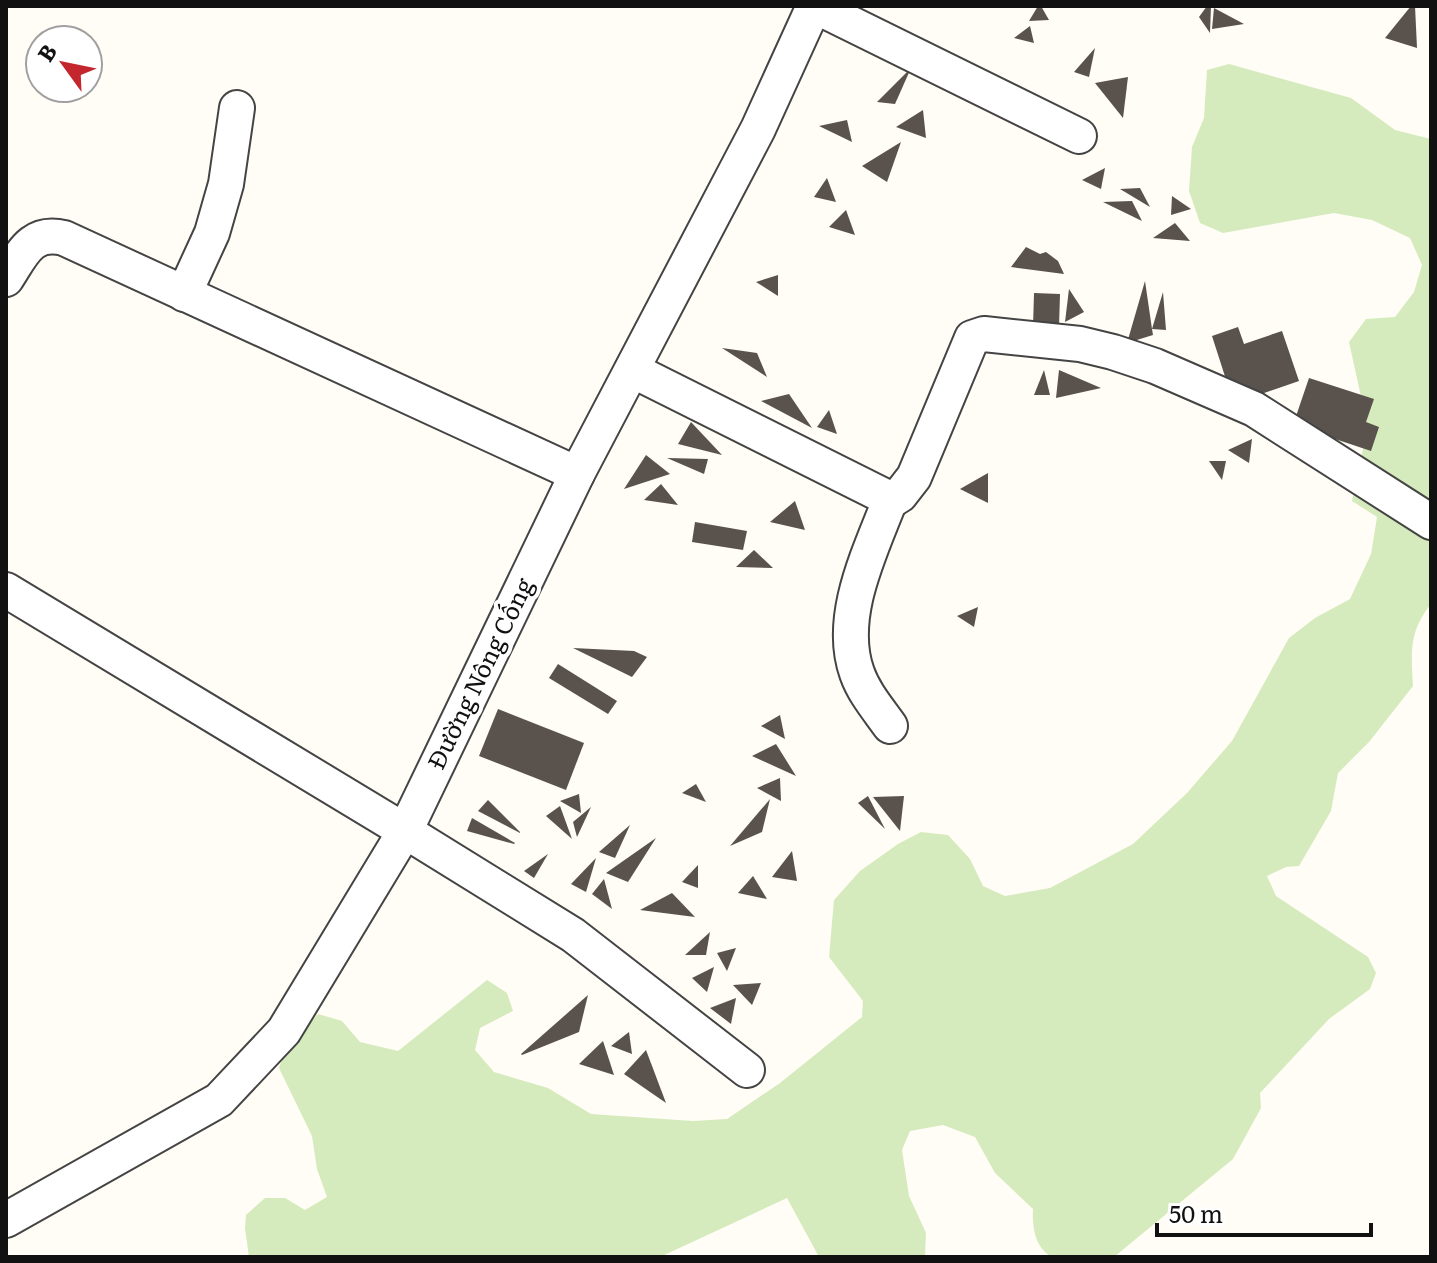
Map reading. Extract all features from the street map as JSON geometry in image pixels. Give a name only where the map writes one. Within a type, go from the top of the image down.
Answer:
[{"type":"street","points":[[815,6],[1079,136]]},
{"type":"street","name":"Đường Nông Cống","points":[[6,1220],[219,1100],[284,1031],[405,831],[577,474],[758,129],[815,6]]},
{"type":"street","points":[[184,294],[212,233],[226,184],[237,108]]},
{"type":"street","points":[[6,279],[27,248],[38,238],[53,236],[577,474]]},
{"type":"street","points":[[890,726],[864,688],[850,648],[854,611],[862,576],[890,500],[900,495],[914,477],[972,338],[984,334],[1080,344],[1155,366],[1254,409],[1431,522]]},
{"type":"street","points":[[632,370],[890,500]]},
{"type":"street","points":[[6,590],[573,935],[747,1070]]},
{"type":"green space","points":[[1229,64],[1351,98],[1395,130],[1431,139],[1431,604],[1419,623],[1413,642],[1413,686],[1369,742],[1338,773],[1331,811],[1299,866],[1286,867],[1267,876],[1276,896],[1368,957],[1376,973],[1370,989],[1329,1019],[1260,1093],[1261,1108],[1233,1159],[1114,1257],[1052,1257],[1046,1253],[1036,1236],[1033,1209],[995,1173],[975,1137],[943,1125],[910,1131],[902,1150],[909,1196],[926,1233],[925,1257],[819,1257],[787,1198],[660,1257],[249,1257],[246,1215],[265,1198],[285,1198],[305,1210],[327,1197],[317,1169],[312,1136],[279,1068],[286,1048],[318,1014],[342,1021],[360,1042],[398,1051],[487,980],[507,993],[513,1011],[480,1028],[475,1050],[494,1072],[548,1088],[591,1114],[693,1121],[727,1119],[780,1083],[862,1017],[863,1001],[829,957],[834,900],[860,871],[921,832],[948,835],[970,859],[983,886],[1005,896],[1050,888],[1133,844],[1187,793],[1232,741],[1289,638],[1315,618],[1350,599],[1371,554],[1377,517],[1352,501],[1363,449],[1364,410],[1349,342],[1366,319],[1395,317],[1414,292],[1422,265],[1410,238],[1372,220],[1334,213],[1223,233],[1200,223],[1189,191],[1192,147],[1204,118],[1207,70]]},
{"type":"building","points":[[1041,6],[1049,20],[1029,21]]},
{"type":"building","points":[[1207,6],[1211,6],[1210,33],[1199,17]]},
{"type":"building","points":[[1411,6],[1415,6],[1417,48],[1385,38]]},
{"type":"building","points":[[1214,8],[1244,24],[1212,29]]},
{"type":"building","points":[[1030,26],[1034,43],[1014,38]]},
{"type":"building","points":[[1095,48],[1089,77],[1074,72]]},
{"type":"building","points":[[911,68],[895,104],[877,102]]},
{"type":"building","points":[[1128,77],[1123,118],[1095,83]]},
{"type":"building","points":[[923,110],[926,138],[896,127]]},
{"type":"building","points":[[847,120],[852,142],[819,126]]},
{"type":"building","points":[[901,142],[887,182],[862,166]]},
{"type":"building","points":[[1105,168],[1101,189],[1082,180]]},
{"type":"building","points":[[827,178],[836,202],[814,197]]},
{"type":"building","points":[[1140,188],[1150,207],[1120,189]]},
{"type":"building","points":[[1172,196],[1191,209],[1171,215]]},
{"type":"building","points":[[1132,201],[1142,221],[1103,202]]},
{"type":"building","points":[[846,210],[855,235],[829,227]]},
{"type":"building","points":[[1175,223],[1190,241],[1153,238]]},
{"type":"building","points":[[1026,247],[1040,254],[1046,252],[1058,261],[1064,274],[1011,267]]},
{"type":"building","points":[[778,275],[778,296],[756,282]]},
{"type":"building","points":[[1145,281],[1153,335],[1127,343]]},
{"type":"building","points":[[1069,289],[1084,312],[1065,322]]},
{"type":"building","points":[[1163,292],[1166,330],[1152,329]]},
{"type":"building","points":[[1034,293],[1060,294],[1059,327],[1033,327]]},
{"type":"building","points":[[1238,327],[1244,344],[1282,331],[1299,381],[1247,399],[1230,392],[1212,336]]},
{"type":"building","points":[[722,348],[757,353],[767,377]]},
{"type":"building","points":[[1044,370],[1050,395],[1034,395]]},
{"type":"building","points":[[1059,370],[1101,388],[1056,398]]},
{"type":"building","points":[[1309,378],[1374,399],[1366,422],[1379,427],[1371,451],[1293,425]]},
{"type":"building","points":[[789,394],[812,428],[761,401]]},
{"type":"building","points":[[829,410],[837,434],[817,427]]},
{"type":"building","points":[[691,422],[722,455],[678,444]]},
{"type":"building","points":[[1252,439],[1249,463],[1228,450]]},
{"type":"building","points":[[646,455],[670,474],[624,489]]},
{"type":"building","points":[[667,458],[708,459],[704,474]]},
{"type":"building","points":[[1209,461],[1226,461],[1222,480]]},
{"type":"building","points":[[988,473],[988,503],[960,489]]},
{"type":"building","points":[[661,484],[678,505],[644,500]]},
{"type":"building","points":[[795,501],[805,530],[770,522]]},
{"type":"building","points":[[695,522],[747,531],[743,550],[692,542]]},
{"type":"building","points":[[754,550],[773,568],[736,567]]},
{"type":"building","points":[[978,607],[974,627],[957,616]]},
{"type":"building","points":[[573,648],[634,651],[647,657],[632,677]]},
{"type":"building","points":[[558,664],[617,701],[608,714],[549,678]]},
{"type":"building","points":[[498,709],[584,743],[566,790],[479,756]]},
{"type":"building","points":[[780,715],[785,739],[761,726]]},
{"type":"building","points":[[776,744],[796,776],[752,756]]},
{"type":"building","points":[[780,778],[781,801],[757,788]]},
{"type":"building","points":[[696,784],[706,802],[682,793]]},
{"type":"building","points":[[579,794],[581,813],[560,801]]},
{"type":"building","points":[[868,796],[885,829],[858,803]]},
{"type":"building","points":[[904,796],[900,831],[873,797]]},
{"type":"building","points":[[770,799],[762,832],[730,846]]},
{"type":"building","points":[[488,800],[520,832],[520,833],[478,811]]},
{"type":"building","points":[[560,806],[572,839],[546,816]]},
{"type":"building","points":[[591,807],[577,837],[573,822]]},
{"type":"building","points":[[472,818],[515,843],[467,831]]},
{"type":"building","points":[[630,825],[615,858],[599,852]]},
{"type":"building","points":[[656,838],[628,882],[606,873]]},
{"type":"building","points":[[792,851],[797,881],[772,877]]},
{"type":"building","points":[[548,854],[534,878],[524,871]]},
{"type":"building","points":[[596,858],[586,892],[571,884]]},
{"type":"building","points":[[698,865],[698,888],[682,882]]},
{"type":"building","points":[[753,876],[767,899],[738,893]]},
{"type":"building","points":[[604,879],[612,909],[592,894]]},
{"type":"building","points":[[672,893],[695,917],[640,910]]},
{"type":"building","points":[[710,932],[706,955],[685,955]]},
{"type":"building","points":[[736,948],[727,971],[717,953]]},
{"type":"building","points":[[714,967],[707,992],[692,978]]},
{"type":"building","points":[[761,983],[752,1005],[733,985]]},
{"type":"building","points":[[588,995],[579,1032],[521,1054]]},
{"type":"building","points":[[736,998],[731,1024],[710,1008]]},
{"type":"building","points":[[629,1032],[632,1054],[611,1046]]},
{"type":"building","points":[[603,1041],[614,1075],[579,1064]]},
{"type":"building","points":[[646,1050],[666,1103],[624,1074]]}]
